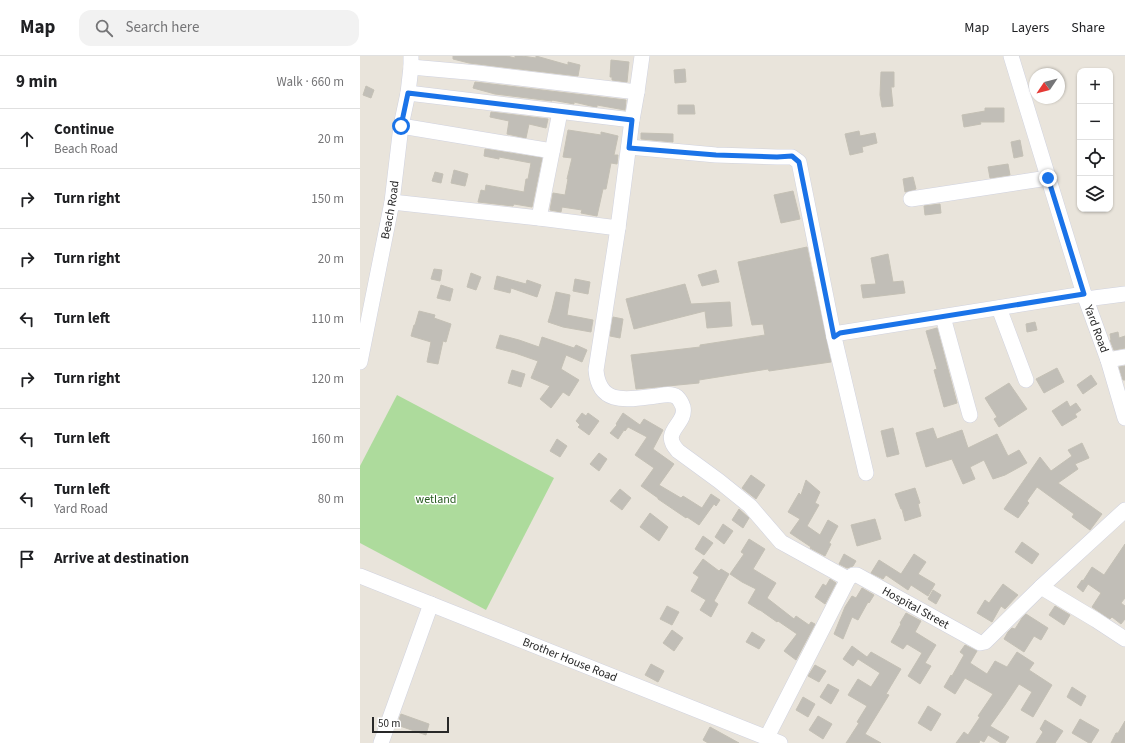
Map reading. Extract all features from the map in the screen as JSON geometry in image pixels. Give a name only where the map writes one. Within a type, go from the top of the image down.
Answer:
[{"type":"street","points":[[642,56],[596,370],[596,379],[601,388],[609,395],[618,399],[665,395],[677,397],[682,403],[684,411],[683,416],[671,435],[671,441],[674,447],[750,506],[781,542],[848,579],[774,740]]},
{"type":"street","name":"Yard Road","points":[[1011,56],[1085,297],[1108,360],[1125,418]]},
{"type":"street","points":[[411,62],[486,74],[637,92]]},
{"type":"street","name":"Beach Road","points":[[360,362],[392,202],[401,126],[408,93],[411,62]]},
{"type":"street","points":[[408,93],[632,120]]},
{"type":"street","points":[[539,218],[560,112]]},
{"type":"street","points":[[401,126],[552,151]]},
{"type":"street","points":[[629,148],[716,155],[792,156],[799,162],[834,337],[866,473]]},
{"type":"street","points":[[911,199],[1048,178]]},
{"type":"street","points":[[392,202],[618,228]]},
{"type":"street","points":[[834,337],[840,333],[999,308],[1085,297],[1125,294]]},
{"type":"street","points":[[999,308],[1026,380]]},
{"type":"street","points":[[944,317],[970,415]]},
{"type":"street","points":[[1108,360],[1125,357]]},
{"type":"street","points":[[1125,510],[1040,587],[1125,639]]},
{"type":"street","name":"Hospital Street","points":[[848,579],[853,575],[857,575],[980,643],[985,642],[1040,587]]},
{"type":"street","name":"Brother House Road","points":[[360,576],[774,740]]},
{"type":"street","points":[[380,743],[431,604]]},
{"type":"green space","name":"wetland","points":[[397,395],[554,478],[486,610],[360,543],[360,466]]},
{"type":"building","points":[[453,56],[507,56],[515,58],[515,56],[522,56],[536,58],[536,56],[568,65],[568,62],[580,65],[578,76],[469,63],[453,59]]},
{"type":"building","points":[[611,60],[629,62],[627,82],[612,80],[612,77],[610,77]]},
{"type":"building","points":[[685,69],[686,82],[675,83],[674,70]]},
{"type":"building","points":[[881,72],[894,72],[894,87],[891,87],[893,106],[882,107],[880,95]]},
{"type":"building","points":[[475,82],[626,100],[625,110],[597,105],[597,107],[574,102],[574,104],[552,100],[495,94],[473,88]]},
{"type":"building","points":[[366,86],[374,90],[371,98],[363,95]]},
{"type":"building","points":[[678,105],[694,105],[695,114],[678,114]]},
{"type":"building","points":[[985,108],[1004,108],[1004,122],[980,122],[981,124],[964,127],[962,115],[985,111]]},
{"type":"building","points":[[491,112],[548,119],[546,128],[529,124],[526,138],[507,134],[509,121],[490,117]]},
{"type":"building","points":[[568,130],[601,135],[601,132],[618,136],[614,155],[618,155],[617,164],[611,163],[606,189],[603,189],[597,216],[581,213],[582,210],[562,207],[561,212],[550,210],[553,193],[565,195],[572,158],[563,157]]},
{"type":"building","points":[[859,131],[860,136],[875,133],[877,143],[862,147],[863,152],[850,155],[845,134]]},
{"type":"building","points":[[641,133],[673,134],[673,142],[641,139]]},
{"type":"building","points":[[1020,140],[1023,156],[1014,158],[1011,142]]},
{"type":"building","points":[[485,149],[542,158],[532,207],[514,204],[513,206],[478,202],[481,190],[485,191],[486,185],[524,192],[531,163],[499,157],[499,159],[484,156]]},
{"type":"building","points":[[1008,164],[1010,175],[990,178],[988,167]]},
{"type":"building","points":[[454,170],[468,174],[465,186],[451,183]]},
{"type":"building","points":[[435,172],[443,174],[441,183],[432,181]]},
{"type":"building","points":[[913,177],[916,189],[905,192],[903,179]]},
{"type":"building","points":[[793,191],[800,219],[781,223],[774,195]]},
{"type":"building","points":[[940,204],[941,213],[925,215],[924,206]]},
{"type":"building","points":[[807,247],[831,362],[769,371],[768,369],[699,380],[699,383],[636,389],[631,355],[700,347],[700,345],[765,335],[763,324],[752,325],[738,262]]},
{"type":"building","points":[[888,254],[893,282],[903,281],[905,293],[863,298],[861,285],[876,284],[871,258]]},
{"type":"building","points":[[434,269],[442,270],[440,281],[431,279]]},
{"type":"building","points":[[716,270],[719,282],[702,286],[698,275]]},
{"type":"building","points":[[471,273],[481,277],[476,290],[467,287]]},
{"type":"building","points":[[497,276],[526,284],[527,280],[541,285],[537,297],[511,288],[510,293],[494,289]]},
{"type":"building","points":[[575,279],[590,282],[588,294],[573,291]]},
{"type":"building","points":[[685,284],[691,304],[730,302],[732,326],[707,328],[705,311],[634,329],[626,299]]},
{"type":"building","points":[[441,285],[453,289],[450,301],[437,298]]},
{"type":"building","points":[[556,292],[570,295],[567,315],[593,320],[591,332],[563,327],[548,322]]},
{"type":"building","points":[[419,311],[435,315],[434,318],[451,324],[446,342],[443,341],[438,364],[427,362],[431,342],[411,336]]},
{"type":"building","points":[[613,317],[623,319],[620,338],[610,336]]},
{"type":"building","points":[[1035,322],[1037,330],[1027,332],[1026,324]]},
{"type":"building","points":[[937,328],[957,403],[944,407],[934,370],[937,369],[926,331]]},
{"type":"building","points":[[1118,332],[1119,338],[1125,336],[1125,348],[1114,350],[1110,340],[1110,334]]},
{"type":"building","points":[[500,335],[539,347],[542,337],[574,348],[576,345],[587,350],[582,362],[566,355],[561,369],[579,380],[569,396],[563,392],[551,408],[540,399],[550,386],[531,378],[538,361],[496,348]]},
{"type":"building","points":[[1125,366],[1125,380],[1123,380],[1119,367]]},
{"type":"building","points":[[1057,368],[1064,382],[1044,393],[1036,379]]},
{"type":"building","points":[[512,370],[525,374],[521,387],[508,383]]},
{"type":"building","points":[[1091,375],[1097,384],[1083,394],[1077,385]]},
{"type":"building","points":[[1009,383],[1027,409],[999,427],[994,419],[997,417],[985,398]]},
{"type":"building","points":[[1067,401],[1070,407],[1076,403],[1081,410],[1075,414],[1077,417],[1062,426],[1052,411]]},
{"type":"building","points":[[582,413],[586,416],[588,413],[599,421],[589,435],[578,427],[580,425],[576,421]]},
{"type":"building","points":[[623,413],[640,425],[644,419],[663,430],[653,449],[674,464],[659,485],[681,498],[683,496],[702,508],[711,494],[720,500],[716,506],[714,504],[699,525],[687,517],[686,518],[641,486],[654,468],[635,455],[647,437],[628,427],[618,439],[610,433],[617,425],[616,424]]},
{"type":"building","points":[[893,428],[899,454],[887,457],[881,431]]},
{"type":"building","points":[[933,428],[937,439],[962,430],[968,448],[997,434],[1008,456],[1019,450],[1027,463],[1005,475],[993,479],[984,460],[970,467],[975,479],[963,484],[952,459],[926,467],[916,433]]},
{"type":"building","points":[[557,439],[567,446],[560,457],[550,451]]},
{"type":"building","points":[[1082,443],[1089,458],[1075,464],[1078,469],[1058,483],[1102,514],[1090,530],[1072,517],[1074,514],[1037,487],[1027,501],[1029,503],[1018,518],[1004,509],[1040,457],[1051,471],[1072,456],[1068,450]]},
{"type":"building","points":[[599,453],[607,459],[599,471],[590,464]]},
{"type":"building","points":[[751,475],[765,485],[756,499],[742,488]]},
{"type":"building","points":[[806,480],[820,492],[815,503],[819,505],[807,526],[820,535],[828,520],[838,526],[829,543],[831,544],[825,556],[810,548],[811,547],[790,533],[800,519],[788,512],[799,493],[801,495]]},
{"type":"building","points":[[915,488],[920,503],[918,504],[921,516],[905,521],[902,509],[895,494]]},
{"type":"building","points":[[620,489],[631,498],[622,510],[610,501]]},
{"type":"building","points":[[739,509],[749,518],[743,528],[732,520]]},
{"type":"building","points":[[650,513],[668,527],[659,541],[640,527]]},
{"type":"building","points":[[875,519],[881,539],[857,546],[851,525]]},
{"type":"building","points":[[723,524],[733,531],[724,544],[715,537]]},
{"type":"building","points":[[703,536],[713,543],[704,555],[695,549]]},
{"type":"building","points":[[749,539],[765,549],[753,569],[776,583],[767,598],[794,619],[796,616],[809,625],[811,622],[815,624],[796,660],[784,651],[797,634],[748,603],[756,589],[730,574],[744,554],[741,552]]},
{"type":"building","points":[[1022,542],[1039,554],[1032,564],[1015,552]]},
{"type":"building","points":[[1125,544],[1125,598],[1121,603],[1125,606],[1125,619],[1121,624],[1112,617],[1110,619],[1092,607],[1101,593],[1088,584],[1083,592],[1077,587],[1082,580],[1083,581],[1092,567],[1104,575]]},
{"type":"building","points":[[844,554],[856,561],[853,566],[847,568],[839,564]]},
{"type":"building","points":[[914,554],[926,562],[918,574],[935,584],[928,596],[911,585],[908,590],[886,575],[883,579],[871,573],[879,560],[901,574]]},
{"type":"building","points":[[703,559],[719,571],[721,569],[729,574],[714,601],[718,604],[711,617],[700,610],[706,600],[691,591],[699,577],[693,573]]},
{"type":"building","points":[[830,579],[836,583],[825,604],[815,597],[823,584],[826,586]]},
{"type":"building","points":[[1003,584],[1018,595],[1005,609],[1001,606],[992,622],[977,613],[985,600],[989,603]]},
{"type":"building","points":[[862,588],[874,595],[869,603],[868,602],[858,620],[852,617],[843,639],[834,634],[845,607],[852,596],[856,598]]},
{"type":"building","points":[[933,590],[941,595],[936,604],[928,599]]},
{"type":"building","points":[[667,606],[679,612],[672,625],[660,619]]},
{"type":"building","points":[[1055,606],[1070,615],[1064,625],[1049,615]]},
{"type":"building","points":[[906,613],[921,621],[915,632],[936,645],[925,663],[931,666],[920,684],[908,676],[922,653],[907,644],[903,649],[891,642]]},
{"type":"building","points":[[1026,614],[1048,628],[1041,640],[1034,636],[1024,652],[1004,639],[1012,628],[1015,629]]},
{"type":"building","points":[[672,630],[683,638],[674,651],[663,643]]},
{"type":"building","points":[[752,632],[765,640],[759,649],[746,642]]},
{"type":"building","points":[[965,645],[977,651],[970,663],[987,674],[995,661],[1007,667],[1017,652],[1034,663],[1029,670],[1052,685],[1033,717],[1021,710],[1032,692],[1019,684],[990,726],[1009,737],[1005,743],[1001,743],[988,735],[984,742],[980,740],[979,743],[956,743],[964,732],[968,735],[980,717],[978,716],[993,694],[965,678],[955,694],[944,687],[964,655],[960,652]]},
{"type":"building","points":[[852,646],[867,657],[871,652],[901,669],[886,694],[889,695],[865,734],[881,743],[846,743],[859,723],[857,722],[867,706],[848,695],[858,679],[871,687],[880,673],[858,659],[853,666],[843,659]]},
{"type":"building","points":[[651,664],[664,671],[658,682],[645,675]]},
{"type":"building","points":[[815,665],[826,671],[819,682],[808,676]]},
{"type":"building","points":[[828,684],[839,690],[831,704],[820,697]]},
{"type":"building","points":[[1072,687],[1086,696],[1081,706],[1067,697]]},
{"type":"building","points":[[803,697],[815,704],[808,717],[796,710]]},
{"type":"building","points":[[928,706],[941,714],[931,731],[918,723]]},
{"type":"building","points":[[401,714],[429,724],[426,735],[397,725]]},
{"type":"building","points":[[818,716],[832,724],[823,739],[809,730]]},
{"type":"building","points":[[1080,719],[1099,730],[1091,743],[1072,733]]},
{"type":"building","points":[[1045,720],[1063,731],[1055,743],[1036,743],[1043,732],[1040,729]]},
{"type":"building","points":[[1125,721],[1125,743],[1111,743],[1116,733],[1118,733]]},
{"type":"building","points":[[710,727],[739,743],[708,743],[703,740]]},
{"type":"route","points":[[401,126],[408,93],[632,120],[629,148],[716,155],[792,156],[799,162],[834,337],[840,333],[1084,294],[1048,178]]}]
